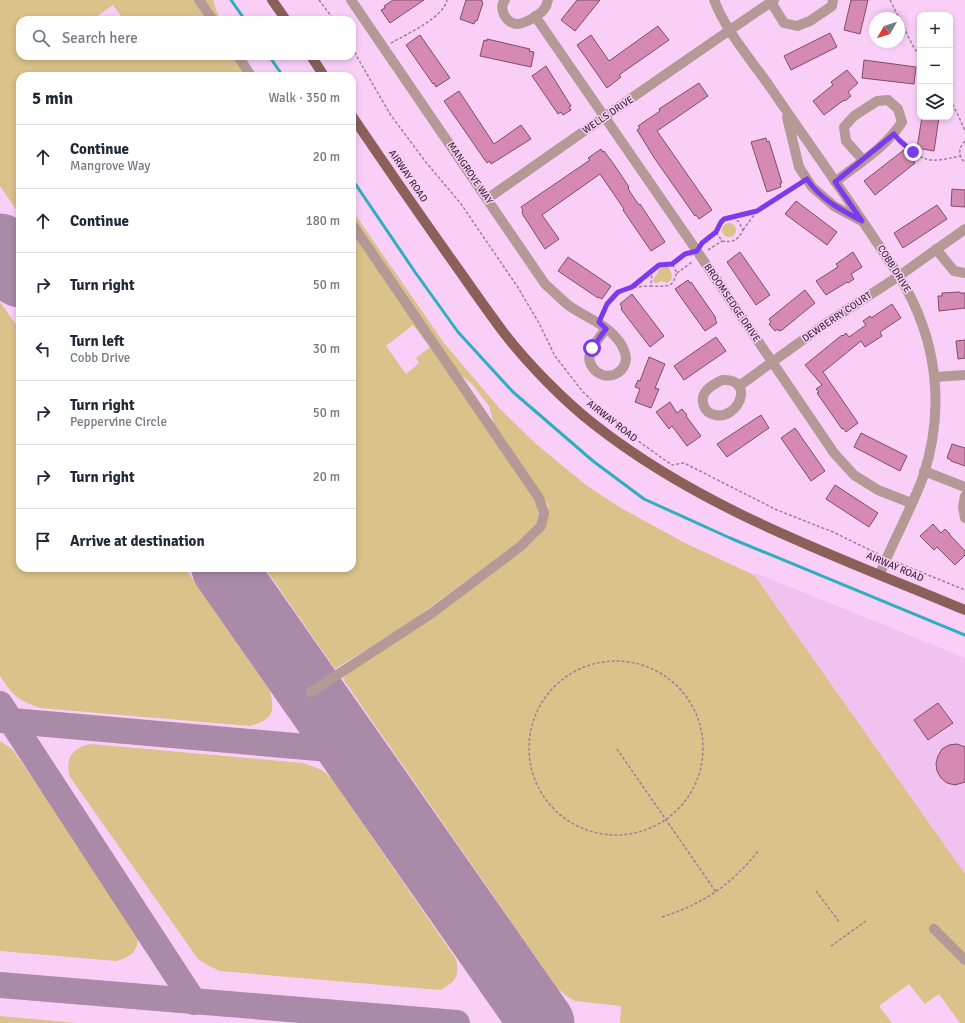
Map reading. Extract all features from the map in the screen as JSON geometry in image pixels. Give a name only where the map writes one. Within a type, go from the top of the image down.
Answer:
[{"type":"main road","points":[[272,0],[283,16]]},
{"type":"main road","points":[[314,60],[321,72]]},
{"type":"main road","name":"AIRWAY ROAD","points":[[356,122],[434,235],[505,334],[537,371],[595,425],[663,474],[714,502],[770,529],[965,610]]},
{"type":"street","points":[[199,0],[210,16]]},
{"type":"street","name":"MANGROVE WAY","points":[[351,0],[545,284],[569,305],[603,325],[623,346],[626,354],[626,361],[624,367],[613,376],[602,376],[597,373],[589,361],[592,348],[603,325]]},
{"type":"street","points":[[505,0],[502,3],[502,12],[507,20],[516,24],[525,22],[535,16],[546,7],[548,0]]},
{"type":"street","name":"COBB DRIVE","points":[[714,0],[720,16],[728,30],[758,70],[899,276],[914,302],[923,323],[931,351],[935,377],[936,414],[933,436],[924,471],[880,574]]},
{"type":"street","points":[[772,1],[784,23],[797,26],[810,21],[832,6],[833,0]]},
{"type":"street","name":"WELLS DRIVE","points":[[487,199],[728,30],[772,1]]},
{"type":"street","name":"BROOMSEDGE DRIVE","points":[[535,16],[834,453],[854,475],[878,490],[911,503]]},
{"type":"street","points":[[241,60],[248,72]]},
{"type":"street","points":[[835,182],[863,160],[894,134],[902,122],[898,109],[888,100],[877,101],[854,116],[844,127],[846,140],[863,160]]},
{"type":"street","points":[[785,109],[799,167],[812,187],[834,206],[862,221]]},
{"type":"street","name":"DEWBERRY COURT","points":[[739,386],[825,324],[899,276],[965,229]]},
{"type":"street","points":[[311,692],[432,613],[521,546],[541,526],[544,513],[539,498],[356,230]]},
{"type":"street","points":[[936,249],[954,271],[965,273]]},
{"type":"street","points":[[935,377],[965,375]]},
{"type":"street","points":[[924,471],[965,487]]},
{"type":"street","points":[[965,496],[963,507],[965,518]]},
{"type":"street","points":[[934,929],[965,960]]},
{"type":"path","points":[[319,0],[331,16]]},
{"type":"path","points":[[384,48],[434,17],[443,10],[447,0]]},
{"type":"path","points":[[890,0],[896,12]]},
{"type":"path","points":[[905,30],[917,52]]},
{"type":"path","points":[[953,106],[965,131]]},
{"type":"path","points":[[894,134],[907,147],[927,160],[934,161],[960,156]]},
{"type":"path","points":[[965,141],[960,147],[960,156],[965,163]]},
{"type":"path","points":[[603,325],[607,304],[618,292],[632,287],[667,286],[672,284],[677,273],[691,263],[702,243],[716,232],[724,219],[757,211],[807,179]]},
{"type":"path","points":[[632,287],[659,265],[672,264],[685,254],[697,251],[708,251],[722,241],[732,242],[737,240],[757,211]]},
{"type":"path","points":[[733,217],[739,222],[743,230]]},
{"type":"path","points":[[722,221],[725,225]]},
{"type":"path","points":[[716,232],[722,241]]},
{"type":"path","points":[[672,264],[677,273]]},
{"type":"path","points":[[651,286],[652,270]]},
{"type":"path","points":[[613,660],[640,663],[665,675],[685,694],[700,721],[704,751],[698,781],[682,807],[666,819],[657,826],[628,835],[598,834],[569,822],[547,802],[533,778],[528,751],[532,723],[543,698],[562,678],[586,665],[600,662],[613,660]]},
{"type":"path","points":[[617,749],[716,892]]},
{"type":"path","points":[[662,917],[682,911],[716,892],[733,879],[759,850]]},
{"type":"path","points":[[816,891],[840,923]]},
{"type":"path","points":[[831,946],[866,921]]},
{"type":"shaded area","points":[[0,0],[196,0],[207,16],[121,16],[113,5],[97,16],[16,16],[16,60],[237,60],[245,72],[16,72],[16,209],[0,186]]},
{"type":"shaded area","points":[[204,0],[213,0],[219,16],[214,16]]},
{"type":"shaded area","points":[[356,216],[444,343],[500,409],[536,444],[586,485],[621,508],[683,542],[754,575],[965,874],[965,1023],[960,1023],[939,994],[925,1004],[909,984],[879,1006],[892,1023],[620,1023],[621,1006],[575,1001],[558,989],[343,679],[350,669],[525,549],[536,539],[545,525],[548,505],[494,424],[489,406],[472,384],[458,373],[356,223]]},
{"type":"shaded area","points":[[729,223],[734,225],[736,230],[734,235],[729,237],[724,235],[722,230],[724,225]]},
{"type":"shaded area","points":[[356,234],[537,500],[538,512],[537,523],[521,540],[428,609],[335,669],[268,572],[356,572]],"holes":[[[413,325],[430,347],[416,358],[419,363],[406,374],[386,346]]]},
{"type":"shaded area","points":[[663,266],[668,267],[672,274],[671,280],[667,283],[661,281],[655,283],[653,281],[659,269]]},
{"type":"shaded area","points":[[0,302],[16,324],[16,572],[188,572],[270,691],[272,710],[268,718],[264,721],[250,726],[40,708],[26,702],[13,693],[0,676]]},
{"type":"shaded area","points":[[756,573],[965,658],[965,874],[754,575]]},
{"type":"shaded area","points":[[0,741],[13,750],[137,929],[137,946],[128,957],[116,961],[0,951]]},
{"type":"shaded area","points":[[91,744],[303,763],[322,770],[332,779],[456,959],[456,978],[440,990],[220,971],[198,959],[70,777],[68,764],[72,754],[79,748]]},
{"type":"shaded area","points":[[0,1016],[76,1023],[0,1023]]},
{"type":"building","points":[[393,0],[424,0],[390,23],[381,10]]},
{"type":"building","points":[[466,0],[482,0],[483,3],[477,21],[476,20],[474,24],[460,19]]},
{"type":"building","points":[[577,0],[600,0],[575,31],[561,20]]},
{"type":"building","points":[[851,0],[868,0],[860,34],[844,30]]},
{"type":"building","points":[[658,26],[669,40],[619,75],[621,77],[607,88],[577,45],[591,35],[609,61]]},
{"type":"building","points":[[830,33],[837,47],[791,70],[784,56]]},
{"type":"building","points":[[420,35],[450,78],[436,87],[406,45]]},
{"type":"building","points":[[487,39],[530,49],[529,51],[534,52],[531,67],[480,56],[484,40],[487,41]]},
{"type":"building","points":[[864,60],[916,67],[914,84],[862,78]]},
{"type":"building","points":[[546,66],[571,106],[569,107],[571,110],[563,115],[561,112],[558,114],[532,76]]},
{"type":"building","points":[[847,70],[858,83],[848,92],[851,96],[824,115],[813,101],[833,85],[831,82]]},
{"type":"building","points":[[699,83],[708,96],[657,131],[712,210],[699,219],[696,215],[695,216],[655,159],[637,130],[640,128],[638,126],[660,111],[659,109]]},
{"type":"building","points":[[459,91],[494,144],[521,125],[531,139],[491,164],[490,161],[487,163],[444,101]]},
{"type":"building","points":[[922,120],[939,120],[934,151],[917,148]]},
{"type":"building","points":[[766,138],[767,142],[769,141],[782,183],[780,183],[781,187],[767,192],[751,142]]},
{"type":"building","points":[[601,149],[615,166],[629,187],[630,192],[639,205],[640,204],[665,242],[651,251],[600,174],[542,215],[559,239],[545,249],[523,215],[523,210],[521,207],[590,160],[588,158]]},
{"type":"building","points":[[905,149],[915,163],[875,195],[864,181]]},
{"type":"building","points":[[952,189],[965,190],[965,207],[951,206]]},
{"type":"building","points":[[796,201],[837,232],[827,245],[785,214]]},
{"type":"building","points":[[937,205],[947,219],[903,248],[894,233]]},
{"type":"building","points":[[740,252],[770,295],[756,305],[727,262]]},
{"type":"building","points":[[853,252],[862,267],[851,274],[854,279],[826,295],[816,281],[838,267],[836,264]]},
{"type":"building","points":[[568,257],[611,286],[602,299],[598,298],[558,271]]},
{"type":"building","points":[[688,280],[690,283],[691,282],[716,318],[717,323],[705,331],[675,289]]},
{"type":"building","points":[[805,290],[815,303],[782,330],[779,331],[778,329],[775,331],[769,324],[771,322],[769,319]]},
{"type":"building","points":[[942,293],[965,293],[965,308],[939,311],[938,296],[942,296]]},
{"type":"building","points":[[632,294],[664,336],[650,347],[621,309],[622,307],[620,304]]},
{"type":"building","points":[[892,304],[901,318],[880,332],[882,336],[865,347],[861,341],[823,372],[858,423],[846,432],[843,428],[842,429],[817,393],[819,392],[816,389],[822,385],[805,365],[842,335],[843,336],[846,333],[849,337],[866,325],[863,321],[870,316],[871,318]]},
{"type":"building","points":[[716,337],[726,351],[684,380],[674,366]]},
{"type":"building","points":[[965,340],[965,358],[958,359],[956,341]]},
{"type":"building","points":[[649,357],[665,364],[655,388],[659,389],[651,408],[635,402],[640,389],[635,387],[638,380],[640,381]]},
{"type":"building","points":[[670,402],[677,413],[682,409],[701,436],[687,446],[672,426],[669,429],[656,412]]},
{"type":"building","points":[[761,415],[769,428],[727,457],[717,444]]},
{"type":"building","points":[[795,428],[825,471],[811,481],[781,438]]},
{"type":"building","points":[[861,433],[907,456],[900,471],[854,447]]},
{"type":"building","points":[[952,444],[965,448],[965,466],[947,458]]},
{"type":"building","points":[[835,485],[878,513],[869,527],[826,499]]},
{"type":"building","points":[[933,524],[941,533],[945,529],[965,551],[965,555],[955,565],[937,547],[934,550],[920,536]]},
{"type":"building","points":[[938,703],[953,723],[928,740],[914,720]]},
{"type":"building","points":[[957,744],[965,747],[965,782],[955,785],[947,783],[941,778],[937,771],[936,763],[942,749],[949,745]]},
{"type":"waterway","points":[[231,0],[242,16]]},
{"type":"waterway","points":[[272,60],[280,72]]},
{"type":"waterway","points":[[356,185],[458,332],[513,392],[593,461],[644,499],[730,538],[965,635]]},
{"type":"taxiway","points":[[0,704],[194,1002]]},
{"type":"taxiway","points":[[1,720],[352,751]]},
{"type":"taxiway","points":[[0,985],[457,1023]]},
{"type":"runway","points":[[0,246],[16,269]]},
{"type":"runway","points":[[227,572],[542,1023]]},
{"type":"route","points":[[592,348],[606,329],[599,322],[611,298],[618,292],[632,287],[659,265],[672,264],[685,254],[697,251],[702,243],[716,232],[724,219],[757,211],[807,179],[812,187],[834,206],[862,221],[835,182],[894,134],[913,152]]}]
